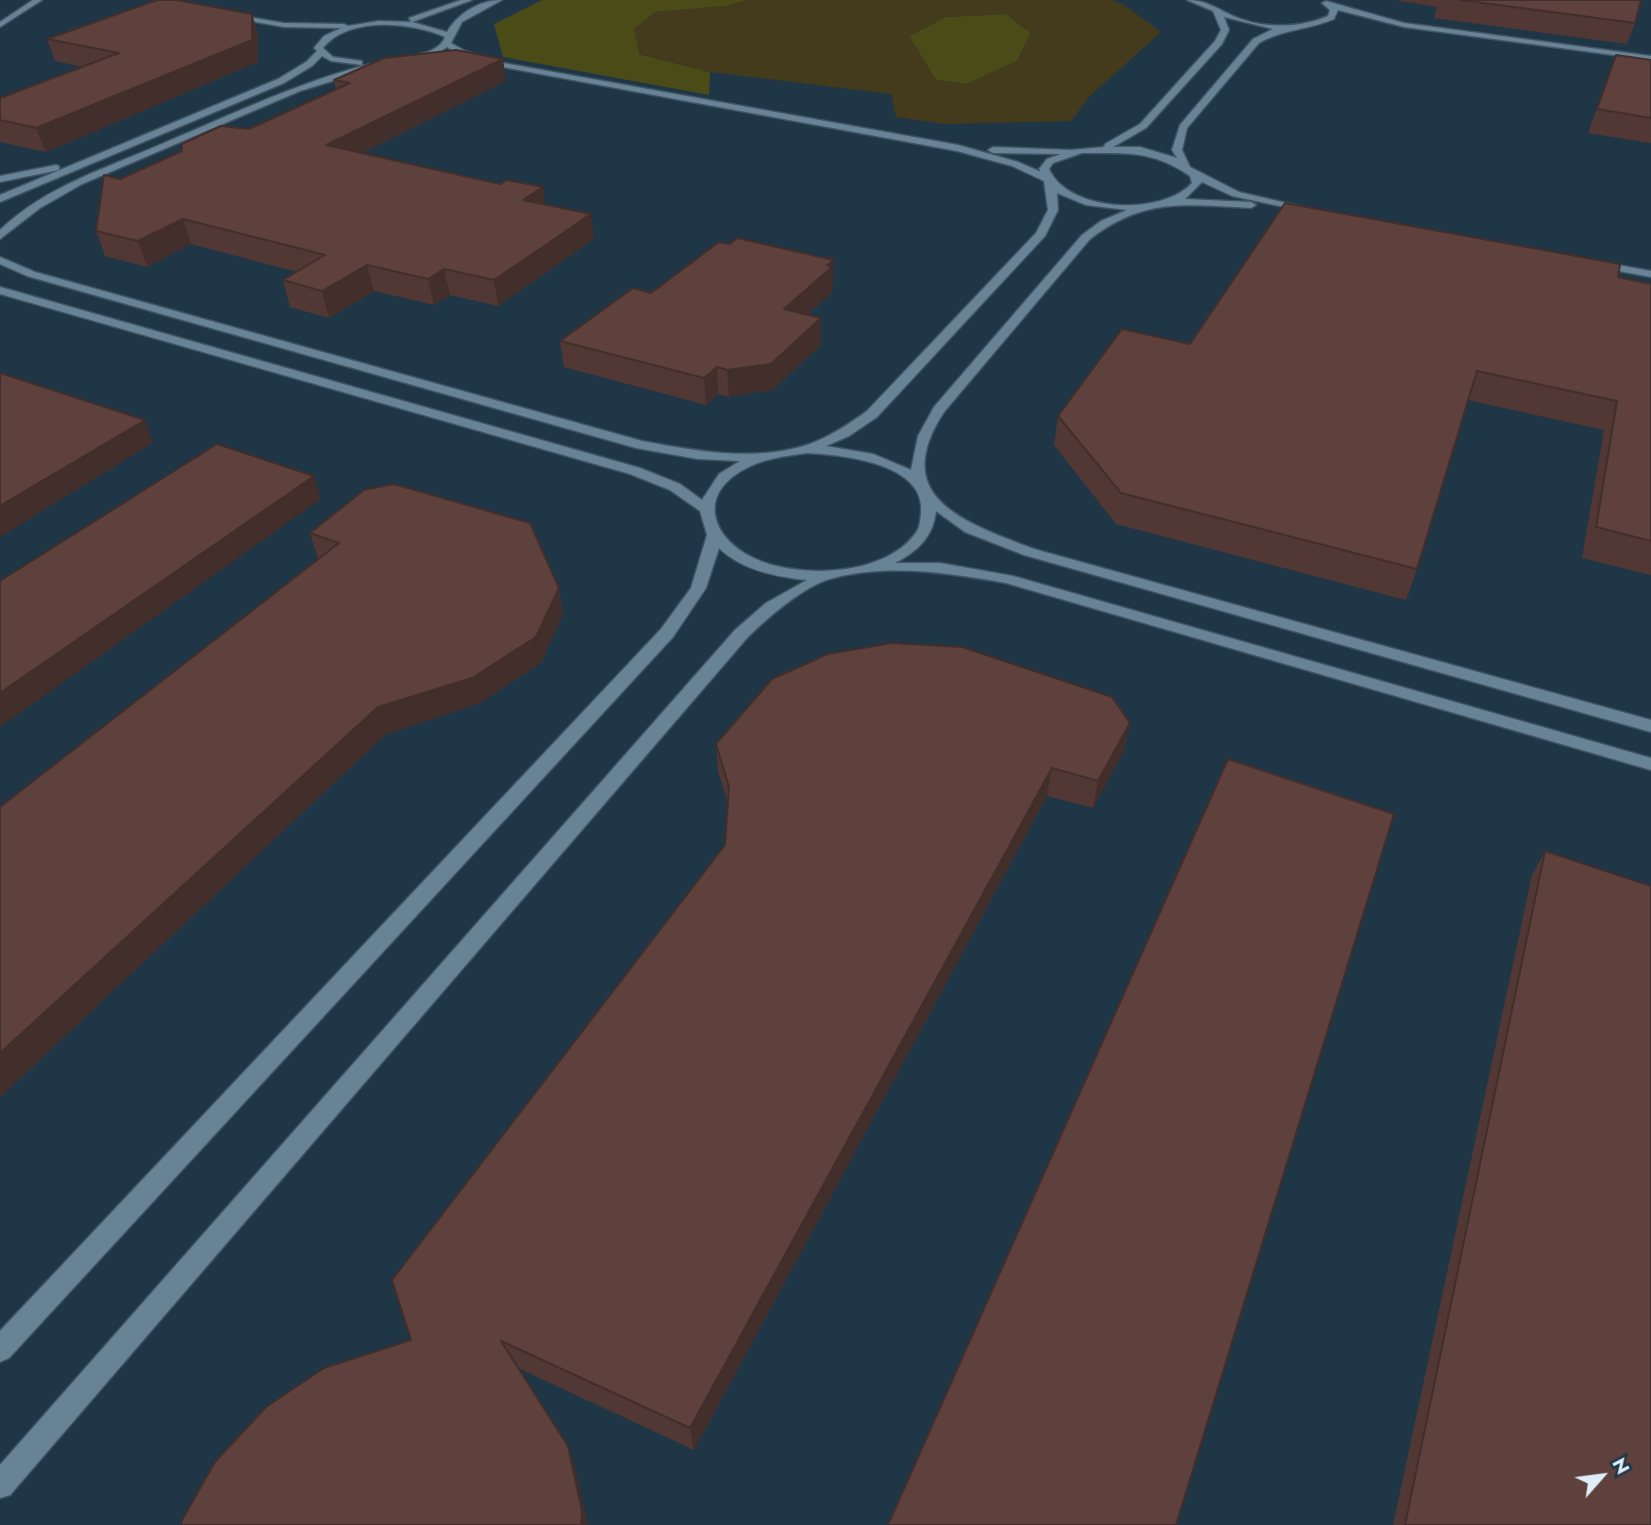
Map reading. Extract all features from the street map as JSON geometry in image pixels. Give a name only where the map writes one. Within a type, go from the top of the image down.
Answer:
[{"type":"street","points":[[0,25],[37,0]]},
{"type":"street","points":[[392,23],[433,14],[468,0]]},
{"type":"street","points":[[441,61],[401,61],[431,54],[447,39],[460,19],[498,0]]},
{"type":"street","points":[[1191,0],[1215,6],[1243,21],[1296,26]]},
{"type":"street","points":[[1320,0],[1330,6],[1404,25]]},
{"type":"street","points":[[1101,148],[1126,138],[1143,125],[1219,42],[1225,30],[1215,6]]},
{"type":"street","points":[[1307,25],[1331,17],[1334,10],[1330,6]]},
{"type":"street","points":[[217,13],[284,25],[421,24],[447,39],[462,53],[497,64],[958,148],[1015,164],[1048,182],[1063,194],[1090,203],[1145,207]]},
{"type":"street","points":[[1316,213],[1236,194],[1195,175],[1177,150],[1183,127],[1256,41],[1272,32],[1296,26],[1344,23]]},
{"type":"street","points":[[1354,23],[1404,25],[1651,58]]},
{"type":"street","points":[[284,25],[341,61],[390,63]]},
{"type":"street","points":[[0,199],[281,81],[333,34],[369,25]]},
{"type":"street","points":[[460,62],[497,64]]},
{"type":"street","points":[[0,236],[30,209],[61,192],[306,85],[378,64]]},
{"type":"street","points":[[958,148],[1007,152],[1101,148],[1149,152],[1186,166]]},
{"type":"street","points":[[807,449],[844,433],[872,414],[1032,244],[1049,222],[1053,210],[1044,169],[1050,161],[1081,150]]},
{"type":"street","points":[[0,179],[104,157]]},
{"type":"street","points":[[1172,202],[1194,190],[1197,183],[1195,175]]},
{"type":"street","points":[[918,483],[918,452],[923,437],[939,411],[1086,237],[1105,223],[1145,207],[1172,202],[1289,208]]},
{"type":"street","points":[[0,260],[31,274],[641,444],[698,456],[760,457],[807,449],[840,450],[872,456],[898,468],[918,483],[928,499],[970,529],[1029,552],[1651,726]]},
{"type":"street","points":[[1584,262],[1651,274]]},
{"type":"street","points":[[0,290],[635,471],[675,487],[706,509]]},
{"type":"street","points":[[0,1349],[667,633],[700,589],[707,572],[714,535],[706,509],[711,494],[722,479],[760,457]]},
{"type":"street","points":[[714,535],[727,548],[758,565],[798,574],[827,575],[871,567],[895,558],[913,545],[928,523],[928,499]]},
{"type":"street","points":[[871,567],[940,567],[1008,579],[1651,764]]},
{"type":"street","points":[[0,1485],[741,634],[771,606],[827,575]]},
{"type":"shaded area","points":[[542,0],[749,0],[726,6],[655,12],[639,54],[710,72],[709,95],[503,57],[494,24]]},
{"type":"shaded area","points":[[1006,14],[1031,33],[1017,61],[967,84],[936,80],[909,36],[946,17]]},
{"type":"sand","points":[[749,0],[1111,0],[1123,4],[1161,32],[1089,97],[1071,121],[944,124],[896,117],[891,94],[710,72],[639,54],[634,29],[655,12],[726,6]],"holes":[[[1006,14],[1031,33],[1017,61],[967,84],[936,80],[909,36],[946,17]]]},
{"type":"building","points":[[157,0],[177,0],[252,14],[252,40],[36,128],[0,120],[0,98],[119,53],[47,39]]},
{"type":"building","points":[[1460,0],[1641,0],[1635,23]]},
{"type":"building","points":[[456,50],[503,59],[326,145],[500,184],[507,180],[543,187],[523,200],[591,214],[494,280],[444,269],[428,279],[367,265],[322,291],[283,280],[325,255],[183,219],[138,241],[96,231],[104,175],[120,179],[182,151],[182,144],[221,126],[249,129],[350,83],[334,80],[384,58]]},
{"type":"building","points":[[1616,55],[1651,60],[1651,118],[1597,109]]},
{"type":"building","points":[[1285,203],[1620,264],[1618,277],[1651,284],[1651,541],[1596,527],[1617,401],[1477,371],[1417,569],[1121,493],[1058,416],[1122,329],[1190,344]]},
{"type":"building","points":[[737,238],[834,260],[827,265],[832,267],[784,309],[821,318],[771,364],[727,370],[717,367],[704,378],[560,341],[633,288],[651,293],[719,242],[730,244]]},
{"type":"building","points":[[0,373],[145,420],[0,506]]},
{"type":"building","points":[[217,444],[314,476],[0,693],[0,581]]},
{"type":"building","points":[[394,484],[530,523],[559,588],[536,637],[472,678],[378,707],[0,1053],[0,807],[339,543],[310,533],[364,490]]},
{"type":"building","points":[[892,643],[962,647],[1112,697],[1130,723],[1098,781],[1052,768],[690,1428],[501,1341],[568,1446],[582,1511],[581,1525],[181,1525],[215,1462],[266,1407],[324,1368],[411,1340],[392,1280],[725,845],[729,787],[716,744],[772,679],[828,654]]},
{"type":"building","points":[[1228,759],[1394,814],[1176,1525],[888,1525]]},
{"type":"building","points":[[1545,851],[1651,886],[1651,1525],[1405,1525]]}]
